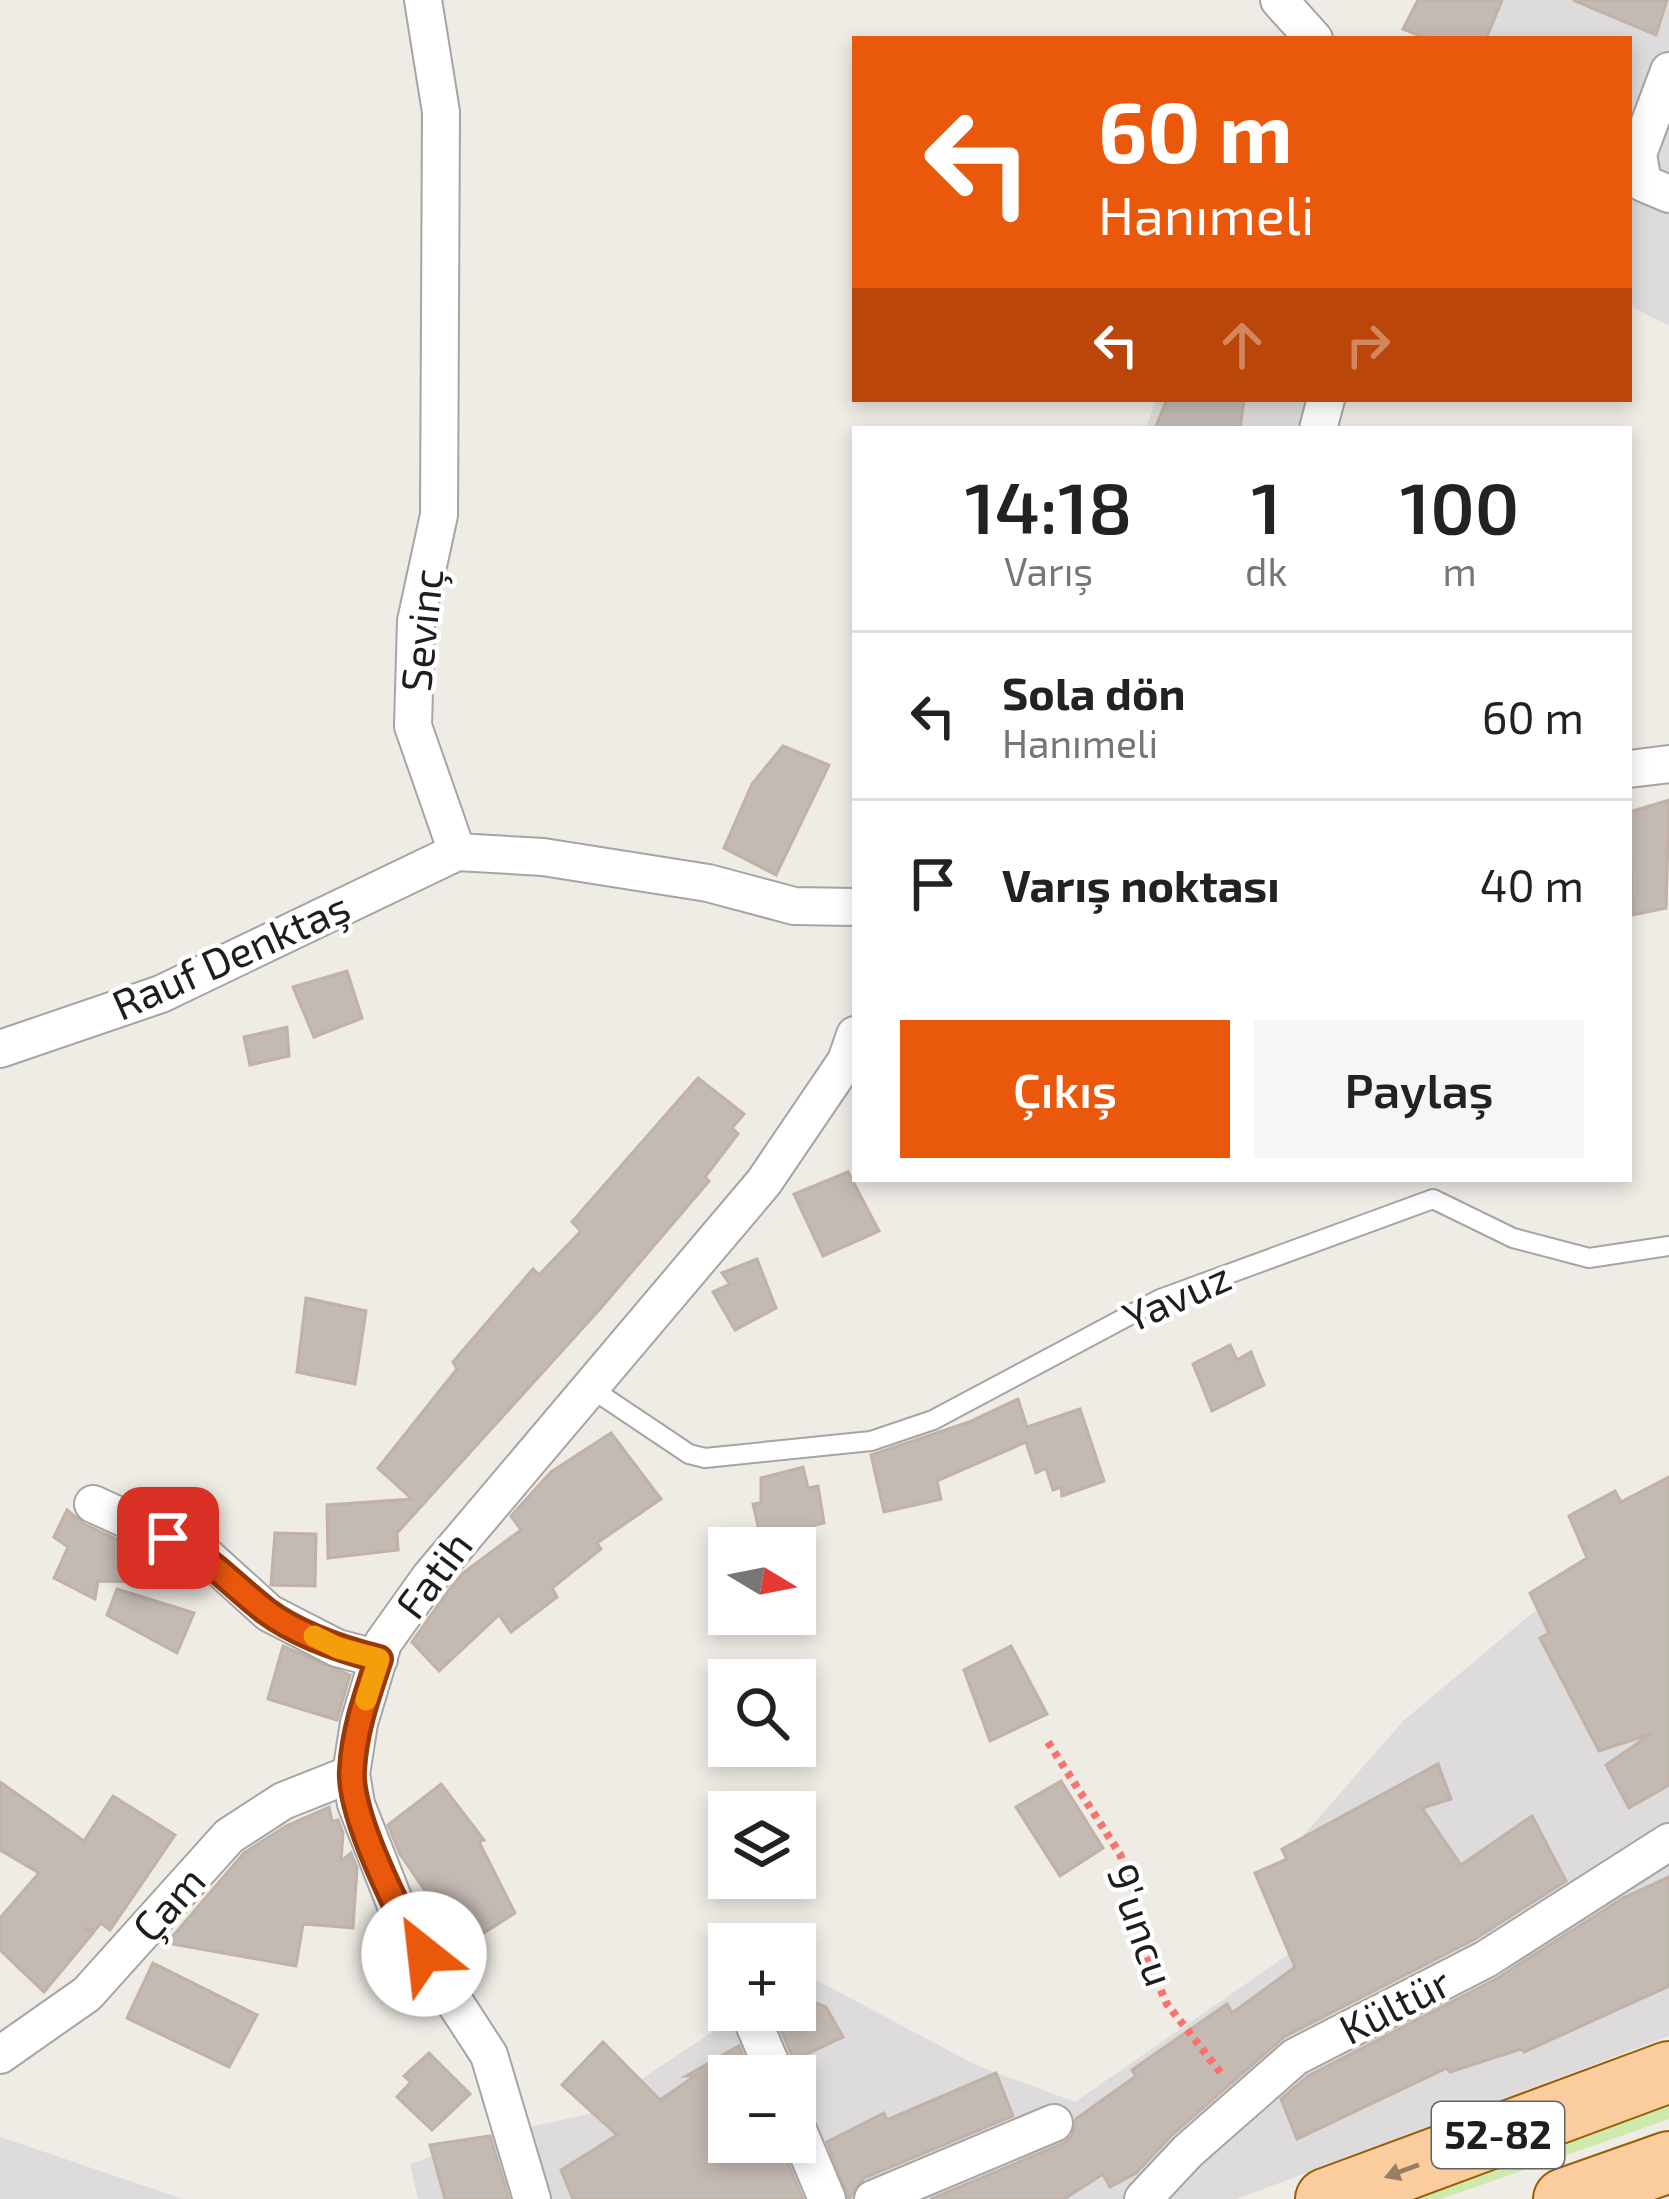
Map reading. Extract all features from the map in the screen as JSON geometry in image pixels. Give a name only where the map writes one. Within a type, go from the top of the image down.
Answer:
[{"type":"main road","name":"52-82","points":[[1326,2199],[1669,2072]]},
{"type":"main road","name":"52-82","points":[[1564,2199],[1669,2162]]},
{"type":"street","name":"Sevinç","points":[[423,0],[441,112],[439,515],[416,621],[413,726],[457,852]]},
{"type":"street","points":[[1279,0],[1311,36]]},
{"type":"street","points":[[1669,71],[1638,154],[1643,183],[1669,194]]},
{"type":"street","points":[[1632,769],[1669,764]]},
{"type":"street","points":[[457,852],[567,861],[708,883],[794,906],[852,907]]},
{"type":"street","name":"Rauf Denktaş","points":[[0,1049],[160,994],[457,852]]},
{"type":"street","name":"Fatih","points":[[532,2199],[489,2055],[402,1921],[356,1804],[351,1774],[358,1723],[383,1643],[430,1577],[764,1182],[846,1061],[852,1044]]},
{"type":"street","points":[[93,1504],[205,1556],[269,1613],[338,1648],[379,1659]]},
{"type":"street","name":"Çam","points":[[0,2055],[87,1994],[230,1836],[283,1802],[351,1774]]},
{"type":"street","name":"Kültür","points":[[1143,2199],[1295,2057],[1486,1959],[1669,1842]]},
{"type":"street","points":[[873,2199],[1054,2123]]},
{"type":"street","points":[[811,2163],[826,2199]]},
{"type":"lane","name":"Yavuz","points":[[592,1389],[689,1454],[705,1458],[871,1442],[912,1427],[1160,1299],[1432,1199],[1513,1238],[1589,1258],[1669,1246]]},
{"type":"path","name":"9'uncu","points":[[1048,1742],[1120,1854],[1134,1892],[1145,1954],[1168,2003],[1245,2101]]},
{"type":"shaded area","points":[[1432,0],[1669,0],[1669,326],[1632,307],[1632,36],[1418,36]]},
{"type":"shaded area","points":[[1155,402],[1326,402],[1314,426],[1147,426]]},
{"type":"shaded area","points":[[1669,1499],[1669,2036],[1237,2199],[418,2199],[410,2164],[492,2135],[589,2114],[714,2031],[816,2031],[816,1980],[976,2065],[1075,2102],[1305,1943],[1268,1876],[1403,1721]]},
{"type":"shaded area","points":[[0,2137],[183,2199],[0,2199]]},
{"type":"green space","points":[[1669,2096],[1669,2119],[1441,2199],[1378,2199]]},
{"type":"building","points":[[1418,0],[1502,0],[1487,36],[1420,36],[1403,29]]},
{"type":"building","points":[[1573,0],[1667,0],[1656,35]]},
{"type":"building","points":[[1166,402],[1244,402],[1240,426],[1156,426]]},
{"type":"building","points":[[783,746],[829,765],[776,875],[724,848],[752,784]]},
{"type":"building","points":[[1669,800],[1666,908],[1633,915],[1632,889],[1632,811]]},
{"type":"building","points":[[347,971],[362,1018],[314,1037],[293,987]]},
{"type":"building","points":[[287,1027],[289,1056],[250,1065],[244,1037]]},
{"type":"building","points":[[698,1078],[744,1114],[732,1128],[738,1134],[705,1177],[709,1181],[397,1533],[398,1550],[328,1558],[327,1505],[412,1499],[378,1468],[457,1369],[453,1362],[533,1269],[539,1275],[581,1231],[572,1222]]},
{"type":"building","points":[[848,1172],[879,1231],[823,1256],[794,1194]]},
{"type":"building","points":[[757,1259],[776,1308],[735,1330],[713,1292],[730,1284],[722,1273]]},
{"type":"building","points":[[306,1298],[366,1311],[355,1384],[297,1372]]},
{"type":"building","points":[[1230,1345],[1237,1360],[1251,1352],[1264,1385],[1212,1411],[1193,1364]]},
{"type":"building","points":[[1018,1399],[1027,1427],[1080,1409],[1104,1481],[1062,1496],[1061,1487],[1053,1490],[1046,1468],[1036,1473],[1026,1442],[937,1481],[941,1499],[884,1512],[871,1455],[969,1422]]},
{"type":"building","points":[[611,1433],[661,1499],[597,1543],[601,1549],[552,1588],[557,1597],[511,1632],[499,1615],[439,1671],[412,1642],[448,1591],[463,1573],[521,1530],[511,1516],[551,1472]]},
{"type":"building","points":[[803,1467],[808,1488],[818,1486],[824,1523],[758,1527],[753,1504],[761,1503],[761,1478]]},
{"type":"building","points":[[1669,1477],[1669,1785],[1629,1808],[1606,1765],[1651,1734],[1599,1751],[1540,1638],[1549,1633],[1530,1593],[1587,1558],[1569,1516],[1615,1491],[1621,1502]]},
{"type":"building","points":[[67,1510],[84,1524],[192,1574],[203,1584],[98,1581],[95,1599],[54,1578],[68,1547],[54,1537]]},
{"type":"building","points":[[275,1533],[316,1534],[315,1586],[271,1585]]},
{"type":"building","points":[[117,1589],[194,1613],[177,1653],[107,1615]]},
{"type":"building","points":[[283,1646],[350,1675],[337,1720],[268,1699]]},
{"type":"building","points":[[1011,1646],[1047,1714],[990,1741],[964,1670]]},
{"type":"building","points":[[1438,1764],[1451,1799],[1422,1808],[1461,1865],[1532,1816],[1566,1881],[1475,1939],[1284,2037],[1173,2134],[1136,2173],[1110,2187],[1103,2174],[1064,2199],[931,2199],[1064,2143],[1072,2136],[1076,2119],[1136,2076],[1132,2070],[1227,2004],[1232,2013],[1295,1967],[1255,1873],[1287,1859],[1282,1849]]},
{"type":"building","points":[[1061,1781],[1103,1848],[1060,1876],[1016,1807]]},
{"type":"building","points":[[0,1782],[84,1841],[113,1796],[175,1835],[110,1930],[101,1923],[95,1930],[84,1928],[93,1933],[44,1992],[0,1950],[0,1918],[39,1873],[0,1850]]},
{"type":"building","points":[[441,1784],[484,1840],[479,1842],[515,1913],[451,1954],[420,1905],[428,1895],[400,1854],[388,1825]]},
{"type":"building","points":[[329,1807],[332,1821],[338,1820],[343,1833],[341,1861],[351,1853],[357,1868],[353,1928],[303,1924],[296,1966],[167,1943],[244,1853],[286,1826]]},
{"type":"building","points":[[1669,1877],[1669,1986],[1524,2052],[1521,2049],[1450,2072],[1447,2068],[1297,2139],[1281,2099],[1308,2076],[1496,1979],[1623,1898]]},
{"type":"building","points":[[153,1963],[257,2015],[229,2067],[127,2018]]},
{"type":"building","points":[[816,2003],[826,2007],[843,2037],[805,2055],[792,2055],[781,2031],[816,2031]]},
{"type":"building","points":[[603,2042],[660,2100],[708,2064],[708,2163],[788,2163],[803,2199],[573,2199],[561,2170],[617,2135],[562,2085]]},
{"type":"building","points":[[429,2053],[470,2094],[432,2130],[397,2097],[411,2082],[404,2076]]},
{"type":"building","points":[[996,2073],[1013,2116],[864,2178],[849,2199],[827,2142],[884,2113],[887,2120]]},
{"type":"building","points":[[490,2136],[509,2199],[445,2199],[430,2145]]},
{"type":"slow traffic","points":[[314,1636],[379,1659],[366,1700]]},
{"type":"route","points":[[168,1538],[205,1556],[269,1613],[338,1648],[379,1659],[358,1723],[351,1774],[356,1804],[402,1921],[424,1954]]}]
